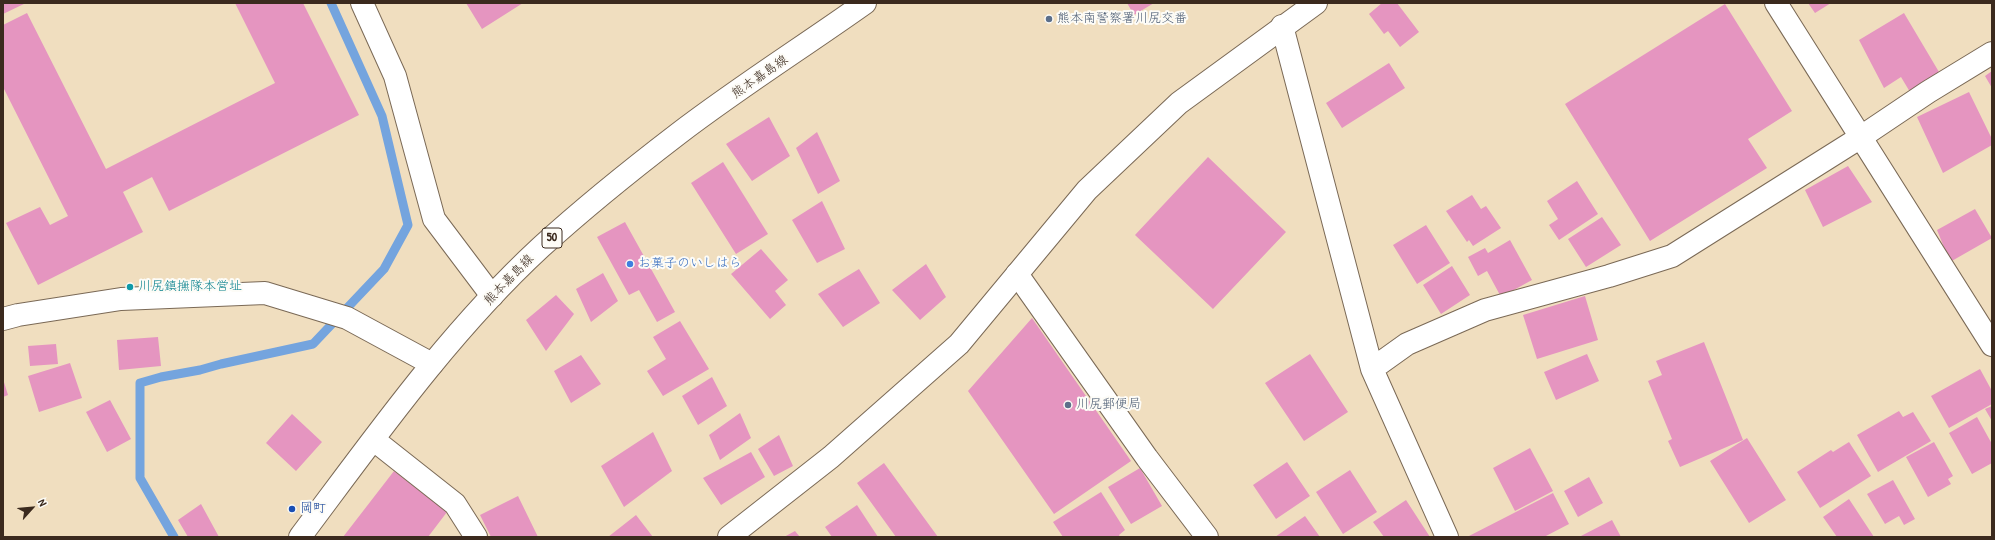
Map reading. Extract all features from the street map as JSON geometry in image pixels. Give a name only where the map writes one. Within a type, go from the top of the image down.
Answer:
[{"type":"street","points":[[362,3],[395,76],[434,219],[492,296]]},
{"type":"street","name":"熊本嘉島線","points":[[300,537],[432,364],[492,296],[540,248],[594,200],[679,133],[865,3]]},
{"type":"street","points":[[729,537],[832,457],[959,344],[1087,190],[1179,104],[1282,26],[1316,3]]},
{"type":"street","points":[[1776,3],[1992,345]]},
{"type":"street","points":[[1282,26],[1372,370],[1448,537]]},
{"type":"street","points":[[1372,370],[1407,344],[1486,310],[1609,276],[1672,256],[1861,137],[1928,92],[1992,54]]},
{"type":"street","points":[[1017,274],[1147,458],[1207,537]]},
{"type":"street","points":[[3,320],[18,315],[121,299],[265,293],[347,318],[432,364]]},
{"type":"street","points":[[374,440],[455,504],[476,537]]},
{"type":"building","points":[[3,3],[26,3],[3,14]]},
{"type":"building","points":[[235,3],[303,3],[359,115],[169,211],[152,177],[123,192],[143,232],[38,285],[6,223],[40,207],[50,225],[68,216],[3,87],[3,25],[27,13],[106,169],[275,83]]},
{"type":"building","points":[[466,3],[523,3],[482,29]]},
{"type":"building","points":[[1127,3],[1154,3],[1134,15]]},
{"type":"building","points":[[1382,3],[1397,3],[1419,32],[1400,47],[1388,31],[1384,34],[1369,14]]},
{"type":"building","points":[[1808,3],[1831,3],[1815,13]]},
{"type":"building","points":[[1725,4],[1792,111],[1748,139],[1767,168],[1650,241],[1565,104]]},
{"type":"building","points":[[1904,13],[1939,72],[1910,92],[1901,77],[1884,88],[1859,40]]},
{"type":"building","points":[[1389,63],[1405,88],[1342,128],[1326,103]]},
{"type":"building","points":[[1992,71],[1992,88],[1985,76]]},
{"type":"building","points":[[1969,92],[1992,139],[1992,145],[1943,173],[1917,117]]},
{"type":"building","points":[[769,117],[790,156],[752,181],[726,144]]},
{"type":"building","points":[[817,132],[840,181],[818,194],[796,148]]},
{"type":"building","points":[[1208,157],[1286,232],[1213,309],[1135,235]]},
{"type":"building","points":[[723,162],[768,234],[736,254],[691,183]]},
{"type":"building","points":[[1848,166],[1872,202],[1823,227],[1805,190]]},
{"type":"building","points":[[1577,181],[1598,214],[1559,240],[1549,225],[1558,219],[1547,201]]},
{"type":"building","points":[[1472,195],[1481,209],[1486,206],[1501,228],[1473,246],[1469,240],[1467,242],[1446,211]]},
{"type":"building","points":[[822,201],[845,249],[817,263],[792,220]]},
{"type":"building","points":[[1975,209],[1992,238],[1950,262],[1937,230]]},
{"type":"building","points":[[1602,217],[1621,245],[1586,267],[1568,239]]},
{"type":"building","name":"お菓子のいしはら","points":[[625,222],[675,312],[657,322],[639,290],[629,295],[597,237]]},
{"type":"building","points":[[1426,225],[1450,263],[1417,284],[1393,245]]},
{"type":"building","points":[[1510,240],[1532,280],[1501,297],[1487,271],[1478,276],[1468,257],[1485,248],[1488,253]]},
{"type":"building","points":[[761,249],[788,280],[775,291],[786,305],[770,319],[731,274]]},
{"type":"building","points":[[926,264],[946,297],[920,320],[892,290]]},
{"type":"building","points":[[1452,266],[1470,295],[1441,314],[1423,285]]},
{"type":"building","points":[[859,269],[880,303],[843,327],[818,294]]},
{"type":"building","points":[[603,273],[618,301],[591,322],[576,289]]},
{"type":"building","points":[[556,295],[574,314],[546,351],[526,320]]},
{"type":"building","points":[[1585,296],[1598,340],[1537,359],[1523,315]]},
{"type":"building","points":[[1032,318],[1131,461],[1054,514],[968,391]]},
{"type":"building","points":[[680,321],[709,369],[663,396],[647,371],[666,359],[653,337]]},
{"type":"building","points":[[158,337],[161,366],[119,370],[117,340]]},
{"type":"building","points":[[1704,342],[1743,440],[1680,467],[1668,441],[1672,439],[1648,381],[1662,375],[1656,361]]},
{"type":"building","points":[[56,344],[58,364],[30,366],[28,346]]},
{"type":"building","points":[[1310,354],[1348,412],[1304,441],[1265,383]]},
{"type":"building","points":[[1587,354],[1599,381],[1556,400],[1544,372]]},
{"type":"building","points":[[581,355],[601,384],[571,403],[554,371]]},
{"type":"building","points":[[70,363],[82,398],[39,412],[28,376]]},
{"type":"building","points":[[1980,369],[1992,391],[1992,404],[1949,428],[1931,396]]},
{"type":"building","points":[[712,377],[727,406],[698,425],[682,396]]},
{"type":"building","points":[[3,379],[8,395],[3,397]]},
{"type":"building","points":[[110,400],[131,439],[107,452],[86,412]]},
{"type":"building","points":[[1992,406],[1992,421],[1985,409]]},
{"type":"building","points":[[1899,411],[1903,417],[1913,412],[1931,441],[1878,472],[1857,435]]},
{"type":"building","points":[[740,413],[751,438],[720,460],[709,435]]},
{"type":"building","points":[[292,414],[322,442],[296,471],[266,443]]},
{"type":"building","points":[[1977,417],[1992,444],[1992,463],[1972,474],[1949,433]]},
{"type":"building","points":[[653,432],[672,471],[624,507],[601,466]]},
{"type":"building","points":[[779,435],[793,466],[774,476],[758,449]]},
{"type":"building","points":[[1747,438],[1786,500],[1749,523],[1710,461]]},
{"type":"building","points":[[1849,442],[1871,476],[1820,508],[1797,472],[1831,450],[1833,452]]},
{"type":"building","points":[[1934,442],[1953,476],[1948,479],[1951,484],[1928,497],[1906,457]]},
{"type":"building","points":[[1530,448],[1553,491],[1515,511],[1493,468]]},
{"type":"building","points":[[751,452],[765,477],[721,505],[703,478]]},
{"type":"building","points":[[1287,462],[1310,496],[1276,519],[1253,485]]},
{"type":"building","points":[[884,463],[938,537],[896,537],[857,483]]},
{"type":"building","points":[[1140,468],[1162,506],[1131,524],[1108,487]]},
{"type":"building","points":[[1350,470],[1377,512],[1343,534],[1316,492]]},
{"type":"building","points":[[394,471],[447,512],[428,537],[343,537]]},
{"type":"building","points":[[1589,477],[1603,503],[1578,517],[1564,491]]},
{"type":"building","points":[[1893,480],[1915,519],[1904,525],[1899,516],[1885,524],[1867,494]]},
{"type":"building","points":[[1101,492],[1125,530],[1119,535],[1120,537],[1063,537],[1053,522]]},
{"type":"building","points":[[1553,493],[1569,524],[1544,537],[1467,537]]},
{"type":"building","points":[[518,496],[538,537],[491,537],[480,515]]},
{"type":"building","points":[[1849,499],[1874,537],[1837,537],[1823,517]]},
{"type":"building","points":[[1406,500],[1430,537],[1384,537],[1373,522]]},
{"type":"building","points":[[201,504],[219,537],[188,537],[178,520]]},
{"type":"building","points":[[857,505],[878,537],[832,537],[825,527]]},
{"type":"building","points":[[636,515],[653,537],[608,537]]},
{"type":"building","points":[[1305,516],[1320,537],[1275,537]]},
{"type":"building","points":[[1612,520],[1621,537],[1579,537]]},
{"type":"building","points":[[795,531],[800,537],[784,537]]},
{"type":"waterway","points":[[174,537],[140,478],[140,383],[161,377],[200,370],[313,344],[384,269],[408,225],[382,116],[331,3]]},
{"type":"place","name":"熊本南警察署川尻交番","points":[[1049,19]]},
{"type":"place","name":"お菓子のいしはら","points":[[630,264]]},
{"type":"place","name":"川尻鎮撫隊本営址","points":[[130,287]]},
{"type":"place","name":"川尻郵便局","points":[[1068,405]]},
{"type":"place","name":"岡町","points":[[292,509]]}]
